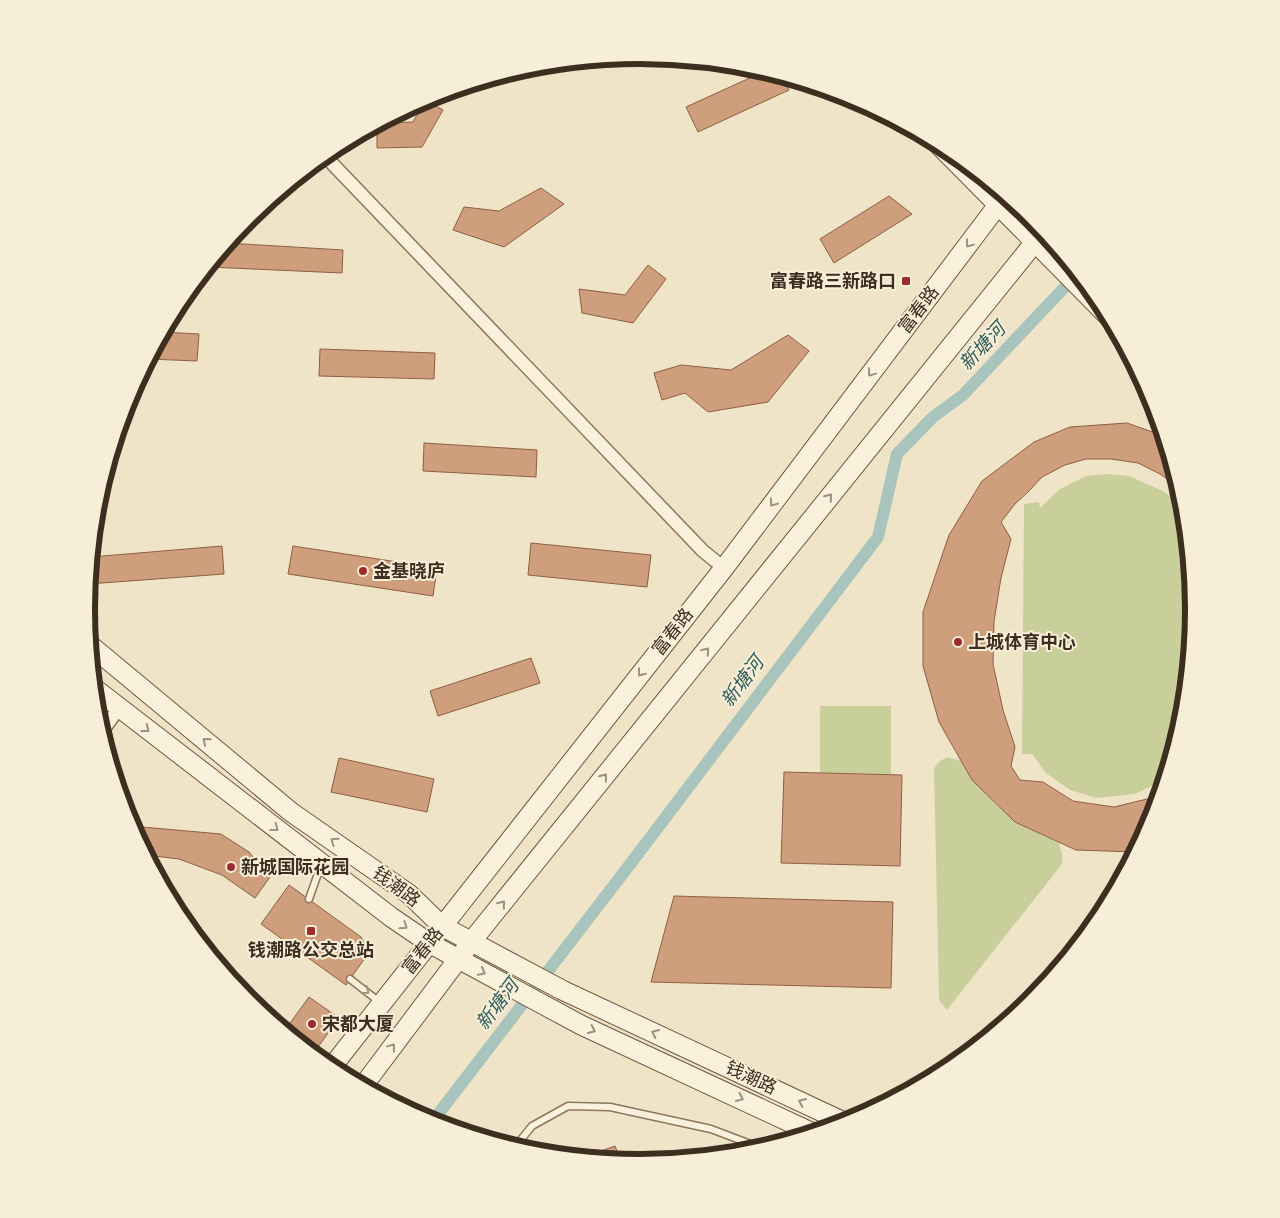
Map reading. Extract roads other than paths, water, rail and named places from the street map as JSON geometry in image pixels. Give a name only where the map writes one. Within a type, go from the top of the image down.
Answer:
[{"type":"main road","name":"富春路","points":[[336,1061],[1007,205]]},
{"type":"main road","points":[[1008,207],[1035,242],[1082,290]]},
{"type":"main road","points":[[1035,233],[1035,242]]},
{"type":"main road","name":"富春路","points":[[367,1081],[471,942],[1035,242]]},
{"type":"main road","name":"钱潮路","points":[[96,650],[291,812],[409,894],[442,926],[562,990],[835,1118]]},
{"type":"main road","name":"钱潮路","points":[[101,694],[321,864],[429,943],[581,1025],[805,1128]]},
{"type":"street","points":[[330,161],[703,551],[724,568]]},
{"type":"street","points":[[107,724],[119,708]]},
{"type":"lane","points":[[309,899],[321,864]]},
{"type":"lane","points":[[350,980],[382,1003]]},
{"type":"lane","points":[[520,1141],[532,1126],[568,1106],[610,1107],[711,1129],[749,1143]]},
{"type":"waterway","name":"新塘河","points":[[437,1115],[878,537],[897,454],[933,417],[963,395],[1073,278]]},
{"type":"place","name":"富春路三新路口","points":[[906,281]]},
{"type":"place","name":"金基晓庐","points":[[363,571]]},
{"type":"place","name":"上城体育中心","points":[[958,642]]},
{"type":"place","name":"新城国际花园","points":[[231,867]]},
{"type":"place","name":"钱潮路公交总站","points":[[311,931]]},
{"type":"place","name":"宋都大厦","points":[[312,1024]]}]
